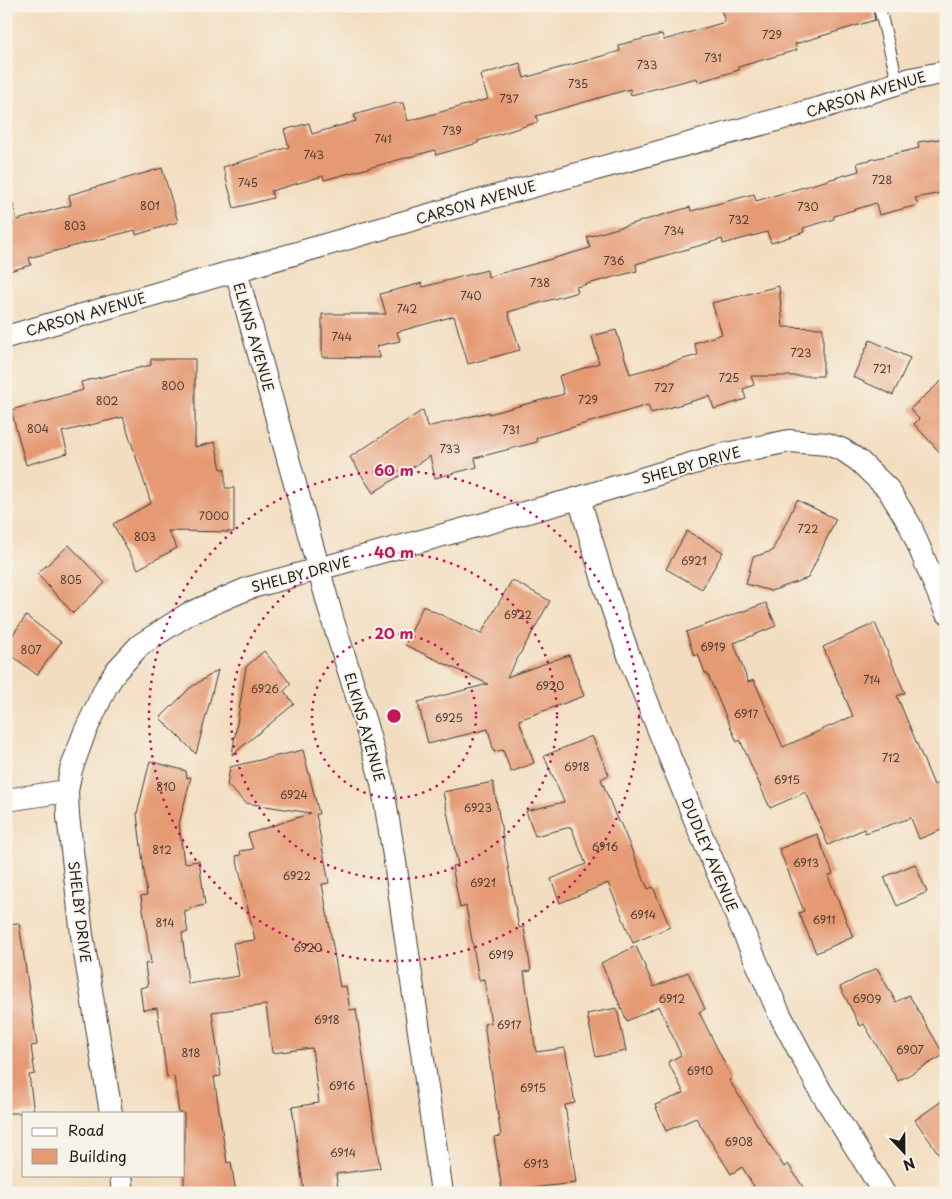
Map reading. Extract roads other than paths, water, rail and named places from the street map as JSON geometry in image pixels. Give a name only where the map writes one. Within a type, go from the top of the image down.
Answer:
[{"type":"street","name":"CARSON AVENUE","points":[[6,337],[453,208],[824,107],[898,83],[946,72]]},
{"type":"street","name":"ELKINS AVENUE","points":[[236,271],[319,570],[382,783],[442,1193]]},
{"type":"street","name":"SHELBY DRIVE","points":[[111,1112],[82,936],[67,791],[71,770],[81,741],[106,687],[116,671],[140,645],[168,624],[206,604],[250,588],[477,524],[579,498],[717,456],[764,444],[789,441],[828,444],[843,450],[859,461],[888,489],[899,504],[917,540],[946,612]]},
{"type":"street","name":"DUDLEY AVENUE","points":[[579,498],[604,587],[640,684],[700,832],[775,1005],[820,1090],[884,1193]]},
{"type":"street","points":[[6,800],[67,791]]},
{"type":"street","points":[[121,1176],[123,1193]]},
{"type":"lane","points":[[879,6],[898,83]]}]
